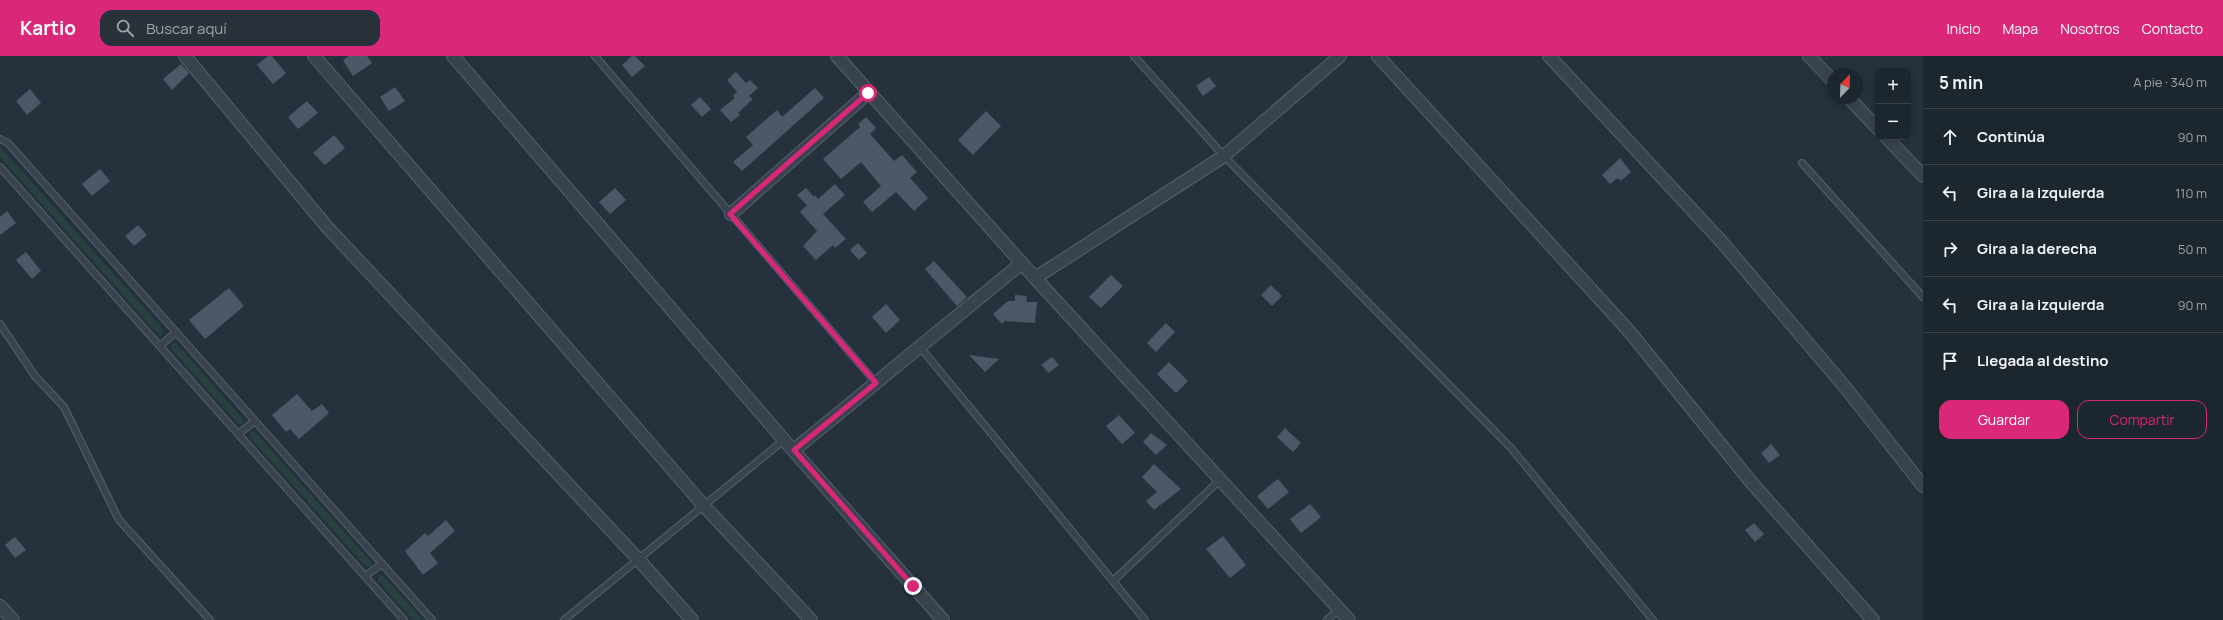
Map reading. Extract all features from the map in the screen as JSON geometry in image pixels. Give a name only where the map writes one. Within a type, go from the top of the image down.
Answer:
[{"type":"street","points":[[185,56],[327,227],[638,559],[692,620]]},
{"type":"street","points":[[314,56],[704,506],[811,620]]},
{"type":"street","points":[[453,56],[784,440],[943,620]]},
{"type":"street","points":[[837,56],[868,93],[1035,278],[1349,620]]},
{"type":"street","points":[[1035,278],[1224,156],[1340,56]]},
{"type":"street","points":[[1378,56],[1629,331],[1751,482],[1873,620]]},
{"type":"street","points":[[1549,56],[1721,241],[1845,387],[1923,486]]},
{"type":"street","points":[[1809,56],[1827,75]]},
{"type":"street","points":[[730,214],[868,93]]},
{"type":"street","points":[[1855,104],[1875,126]]},
{"type":"street","points":[[1889,140],[1923,176]]},
{"type":"street","points":[[794,450],[1022,263]]},
{"type":"street","points":[[0,606],[12,620]]},
{"type":"lane","points":[[595,56],[876,383]]},
{"type":"lane","points":[[1134,56],[1224,156],[1512,448],[1653,620]]},
{"type":"lane","points":[[0,138],[8,144],[432,620]]},
{"type":"lane","points":[[1802,163],[1923,297]]},
{"type":"lane","points":[[0,166],[404,620]]},
{"type":"lane","points":[[0,324],[35,376],[64,407],[119,520],[210,620]]},
{"type":"lane","points":[[160,346],[176,332]]},
{"type":"lane","points":[[920,347],[1145,620]]},
{"type":"lane","points":[[238,434],[255,421]]},
{"type":"lane","points":[[564,620],[784,440]]},
{"type":"lane","points":[[1113,581],[1220,480]]},
{"type":"lane","points":[[365,576],[382,564]]},
{"type":"lane","points":[[1328,620],[1339,609]]},
{"type":"green space","points":[[0,147],[163,329],[161,335],[158,334],[0,157]]},
{"type":"green space","points":[[172,343],[176,343],[243,419],[242,424],[238,424],[171,348]]},
{"type":"green space","points":[[251,431],[255,432],[371,562],[372,566],[366,567],[250,437]]},
{"type":"green space","points":[[379,575],[383,576],[423,620],[413,620],[378,581]]},
{"type":"building","points":[[268,56],[272,56],[286,73],[273,84],[257,65]]},
{"type":"building","points":[[349,56],[367,56],[372,63],[353,76],[343,60]]},
{"type":"building","points":[[632,56],[635,56],[645,66],[632,77],[622,65]]},
{"type":"building","points":[[181,64],[189,73],[172,90],[163,79]]},
{"type":"building","points":[[736,72],[746,83],[750,80],[758,88],[749,96],[753,99],[738,113],[740,115],[731,122],[720,110],[735,98],[733,96],[737,92],[727,80]]},
{"type":"building","points":[[1209,77],[1216,86],[1203,96],[1196,86]]},
{"type":"building","points":[[395,87],[405,101],[389,111],[380,97]]},
{"type":"building","points":[[815,88],[824,98],[742,171],[733,162],[753,145],[746,137],[777,110],[782,117]]},
{"type":"building","points":[[30,89],[41,103],[27,115],[16,101]]},
{"type":"building","points":[[700,97],[711,109],[702,117],[691,105]]},
{"type":"building","points":[[307,101],[318,113],[298,129],[288,117]]},
{"type":"building","points":[[986,111],[1001,126],[973,155],[958,140]]},
{"type":"building","points":[[866,117],[876,128],[870,134],[894,161],[902,155],[917,172],[910,178],[928,198],[914,211],[896,192],[872,212],[863,202],[881,186],[861,162],[841,179],[823,159],[860,127],[858,124]]},
{"type":"building","points":[[334,135],[345,148],[325,165],[313,153]]},
{"type":"building","points":[[1620,158],[1631,172],[1621,181],[1618,178],[1610,184],[1602,175]]},
{"type":"building","points":[[100,169],[110,181],[92,196],[82,184]]},
{"type":"building","points":[[835,184],[845,195],[823,214],[846,239],[835,248],[833,245],[816,260],[803,246],[817,231],[800,212],[807,205],[797,195],[806,188],[814,197],[815,195],[818,199]]},
{"type":"building","points":[[615,188],[626,200],[610,214],[599,202]]},
{"type":"building","points":[[7,211],[16,223],[0,235],[0,217]]},
{"type":"building","points":[[138,225],[147,235],[134,246],[125,236]]},
{"type":"building","points":[[858,243],[867,253],[859,260],[850,250]]},
{"type":"building","points":[[26,252],[41,271],[32,279],[16,260]]},
{"type":"building","points":[[934,261],[967,297],[957,306],[925,269]]},
{"type":"building","points":[[1111,275],[1123,286],[1101,308],[1089,297]]},
{"type":"building","points":[[1271,285],[1282,296],[1272,306],[1261,295]]},
{"type":"building","points":[[229,288],[244,306],[205,339],[189,320]]},
{"type":"building","points":[[1015,295],[1027,296],[1026,302],[1037,302],[1035,323],[1005,321],[1002,324],[993,314],[1008,301],[1015,301]]},
{"type":"building","points":[[886,304],[900,320],[886,333],[872,317]]},
{"type":"building","points":[[1166,323],[1175,332],[1156,352],[1147,343]]},
{"type":"building","points":[[969,355],[999,359],[985,372]]},
{"type":"building","points":[[1052,357],[1059,365],[1049,373],[1041,365]]},
{"type":"building","points":[[1169,362],[1188,381],[1176,393],[1157,374]]},
{"type":"building","points":[[297,394],[312,411],[322,404],[329,413],[299,439],[290,429],[286,432],[272,415]]},
{"type":"building","points":[[1119,415],[1135,433],[1122,444],[1106,426]]},
{"type":"building","points":[[1285,428],[1301,443],[1293,452],[1277,437]]},
{"type":"building","points":[[1151,433],[1167,445],[1156,455],[1143,442]]},
{"type":"building","points":[[1771,444],[1780,455],[1769,463],[1761,453]]},
{"type":"building","points":[[1154,464],[1181,489],[1154,510],[1146,501],[1157,492],[1142,477]]},
{"type":"building","points":[[1278,479],[1289,492],[1268,509],[1257,496]]},
{"type":"building","points":[[1310,504],[1321,517],[1301,533],[1290,519]]},
{"type":"building","points":[[446,520],[455,531],[430,553],[438,563],[423,575],[405,551],[425,533],[428,536]]},
{"type":"building","points":[[1754,523],[1764,534],[1755,542],[1745,530]]},
{"type":"building","points":[[1223,536],[1246,565],[1230,578],[1206,549]]},
{"type":"building","points":[[15,537],[26,550],[15,558],[5,545]]},
{"type":"route","points":[[868,93],[730,214],[876,383],[794,450],[913,586]]}]
